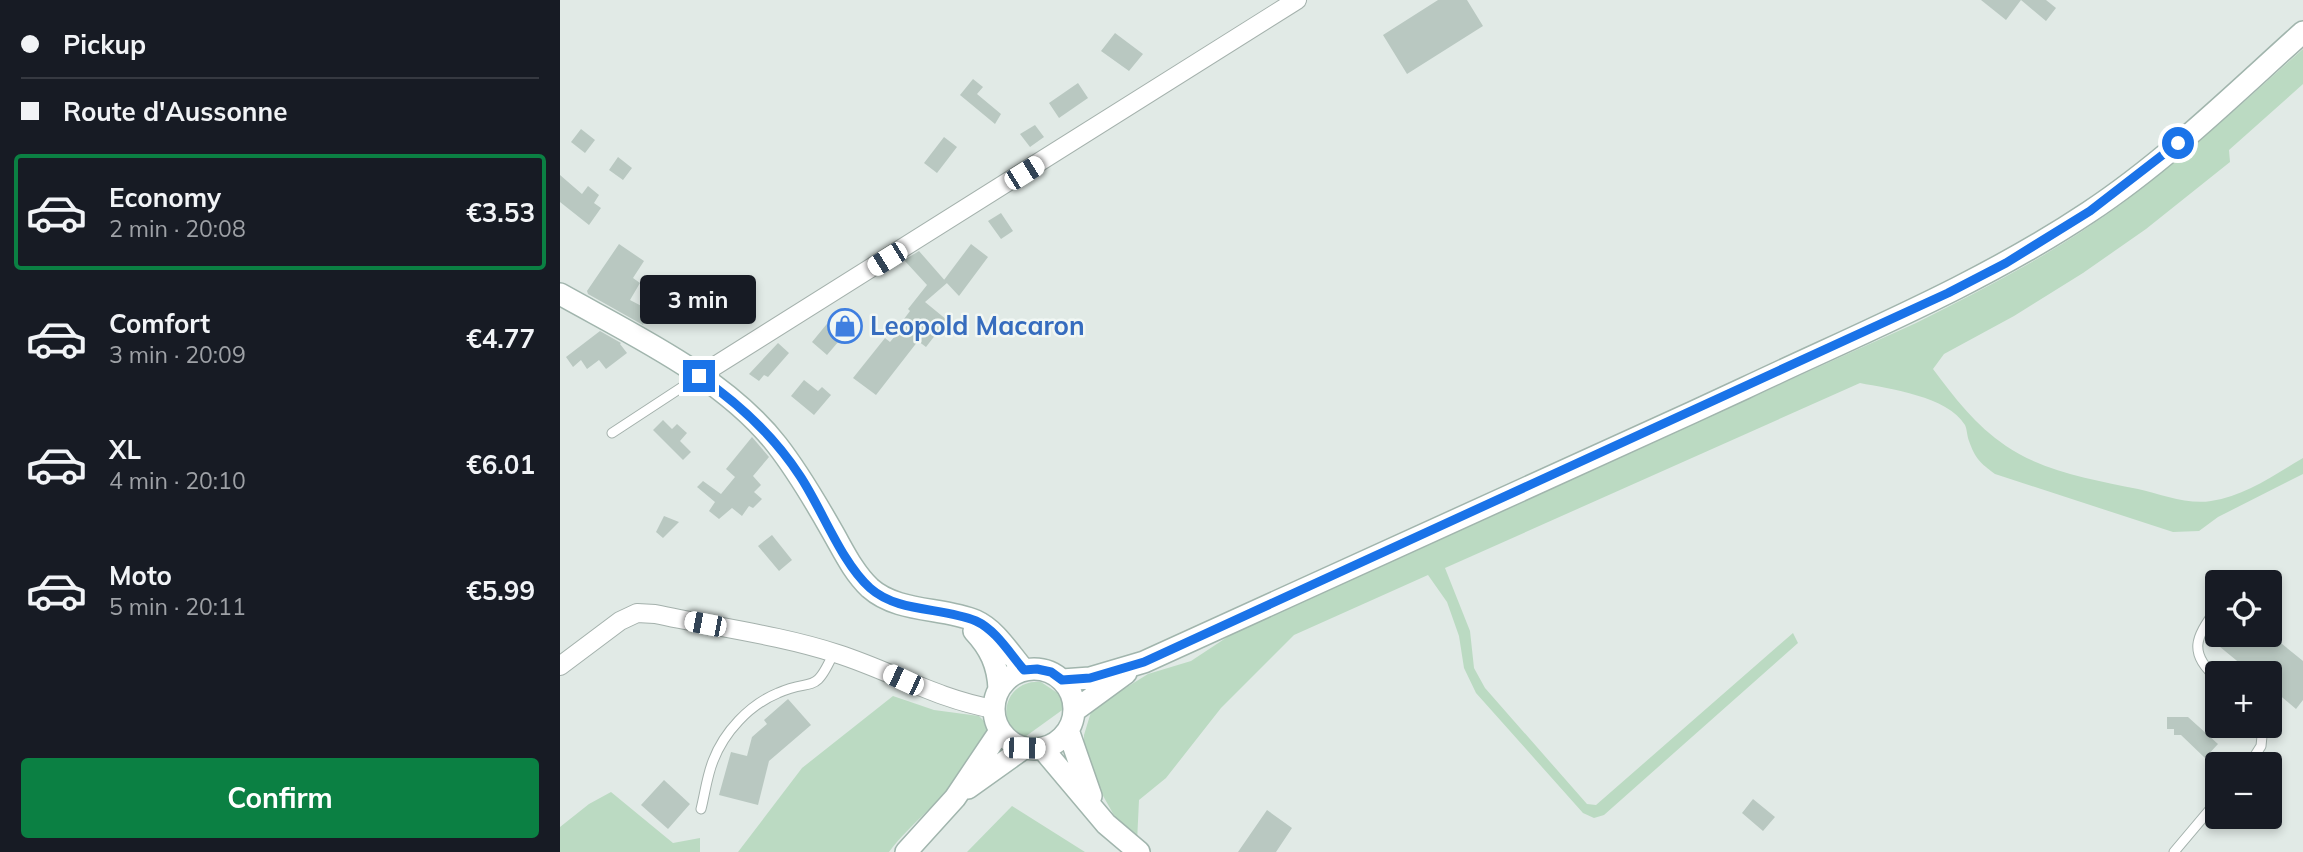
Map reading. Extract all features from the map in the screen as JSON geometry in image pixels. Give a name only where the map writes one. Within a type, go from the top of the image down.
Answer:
[{"type":"main road","points":[[1062,680],[1090,678],[1144,662],[1736,392],[2006,263],[2090,211],[2130,181],[2178,143],[2303,32]]},
{"type":"main road","points":[[560,294],[727,395],[775,442],[800,476],[855,570],[871,589],[887,599],[978,622],[989,630],[1024,670]]},
{"type":"main road","points":[[957,615],[979,636],[996,663],[996,699],[1000,731],[1006,738],[1033,748],[1125,842],[1139,852]]},
{"type":"main road","points":[[955,798],[1033,748],[1061,738],[1071,720],[1096,693],[1144,662]]},
{"type":"main road","points":[[996,699],[1014,674],[1024,670],[1051,672],[1062,680],[1071,694],[1071,720],[1082,775],[1098,814]]},
{"type":"main road","points":[[906,852],[955,798],[1000,731]]},
{"type":"street","points":[[699,376],[1297,0]]},
{"type":"street","points":[[560,666],[620,621],[637,613],[655,614],[834,652],[864,662],[922,689],[996,699]]},
{"type":"lane","points":[[611,433],[699,376]]},
{"type":"lane","points":[[2205,624],[2197,647],[2205,668]]},
{"type":"lane","points":[[701,808],[712,762],[725,737],[742,717],[760,702],[780,691],[816,683],[825,672],[834,652]]},
{"type":"lane","points":[[2174,852],[2205,815]]},
{"type":"green space","points":[[2303,49],[2303,84],[2229,150],[2230,162],[2146,229],[2083,273],[2014,316],[1944,354],[1933,369],[1966,410],[1995,438],[2021,455],[2070,474],[2202,502],[2236,495],[2303,458],[2303,474],[2218,517],[2199,531],[2173,532],[1995,474],[1976,456],[1965,425],[1957,415],[1917,395],[1860,383],[1445,568],[1470,631],[1474,668],[1485,688],[1587,804],[1596,805],[1793,633],[1798,643],[1604,815],[1594,818],[1583,813],[1476,693],[1464,668],[1459,636],[1447,602],[1428,575],[1294,635],[1221,708],[1166,778],[1139,800],[1137,842],[1115,817],[1084,762],[1084,735],[1091,712],[1106,700],[1148,674],[1191,661],[1241,628],[1916,323],[1994,283],[2071,238],[2144,187]]},
{"type":"green space","points":[[1041,682],[1059,694],[1065,708],[1022,739],[1008,722],[1008,702],[1020,687]]},
{"type":"green space","points":[[893,696],[934,710],[979,716],[987,724],[983,741],[962,775],[889,852],[738,852],[802,768]]},
{"type":"green space","points":[[611,792],[673,843],[700,838],[700,852],[560,852],[560,827],[589,804]]},
{"type":"green space","points":[[1012,806],[1085,852],[967,852]]},
{"type":"building","points":[[1438,0],[1467,0],[1483,26],[1407,74],[1383,35]]},
{"type":"building","points":[[1981,0],[2021,0],[2006,20]]},
{"type":"building","points":[[2021,0],[2046,0],[2056,8],[2046,21]]},
{"type":"building","points":[[1115,33],[1143,54],[1129,71],[1101,51]]},
{"type":"building","points":[[973,79],[983,87],[977,94],[1001,114],[995,124],[960,95]]},
{"type":"building","points":[[1078,83],[1088,98],[1059,118],[1049,103]]},
{"type":"building","points":[[1035,125],[1044,137],[1030,147],[1020,134]]},
{"type":"building","points":[[581,129],[595,140],[585,153],[571,142]]},
{"type":"building","points":[[944,137],[957,147],[937,173],[924,163]]},
{"type":"building","points":[[618,157],[632,168],[623,180],[609,170]]},
{"type":"building","points":[[560,175],[582,194],[588,186],[599,195],[594,203],[601,208],[589,225],[560,202]]},
{"type":"building","points":[[1001,213],[1013,231],[1001,239],[988,221]]},
{"type":"building","points":[[619,244],[644,261],[633,278],[640,283],[630,300],[651,311],[643,325],[587,291]]},
{"type":"building","points":[[971,244],[988,257],[959,296],[944,280]]},
{"type":"building","points":[[919,251],[947,283],[925,302],[947,320],[926,347],[918,341],[876,395],[853,378],[885,338],[890,342],[907,322],[904,319],[910,311],[908,309],[927,285],[904,260]]},
{"type":"building","points":[[840,308],[856,321],[827,355],[812,342]]},
{"type":"building","points":[[600,331],[621,343],[627,353],[606,369],[599,360],[587,369],[581,360],[573,367],[566,357]]},
{"type":"building","points":[[778,343],[789,353],[768,377],[764,375],[759,381],[749,374]]},
{"type":"building","points":[[804,380],[818,391],[822,387],[831,395],[814,415],[791,396]]},
{"type":"building","points":[[663,420],[672,429],[677,424],[687,433],[680,441],[691,452],[683,460],[653,430]]},
{"type":"building","points":[[752,437],[769,457],[753,476],[761,485],[754,492],[762,499],[753,508],[749,506],[742,516],[732,508],[719,519],[709,511],[715,502],[697,487],[703,481],[721,494],[735,477],[726,469]]},
{"type":"building","points":[[664,516],[679,522],[663,538],[656,532]]},
{"type":"building","points":[[772,535],[792,560],[779,571],[758,546]]},
{"type":"building","points":[[2282,644],[2303,661],[2303,700],[2296,709],[2282,697],[2282,661],[2237,661],[2220,647],[2282,647]]},
{"type":"building","points":[[788,699],[811,725],[769,761],[758,805],[719,795],[731,752],[747,756],[752,737],[767,724],[764,720]]},
{"type":"building","points":[[2167,717],[2188,717],[2205,732],[2205,738],[2211,738],[2218,744],[2211,752],[2205,752],[2205,758],[2181,735],[2174,735],[2174,729],[2167,729]]},
{"type":"building","points":[[664,780],[690,804],[668,829],[641,805]]},
{"type":"building","points":[[1753,799],[1775,817],[1763,831],[1742,813]]},
{"type":"building","points":[[1267,810],[1292,828],[1276,852],[1238,852]]},
{"type":"place","name":"Leopold Macaron","points":[[845,326]]},
{"type":"route","points":[[699,376],[727,395],[775,442],[800,476],[855,570],[871,589],[887,599],[978,622],[998,638],[1024,670],[1051,672],[1062,680],[1090,678],[1144,662],[1948,293],[2006,263],[2090,211],[2178,143]]}]
